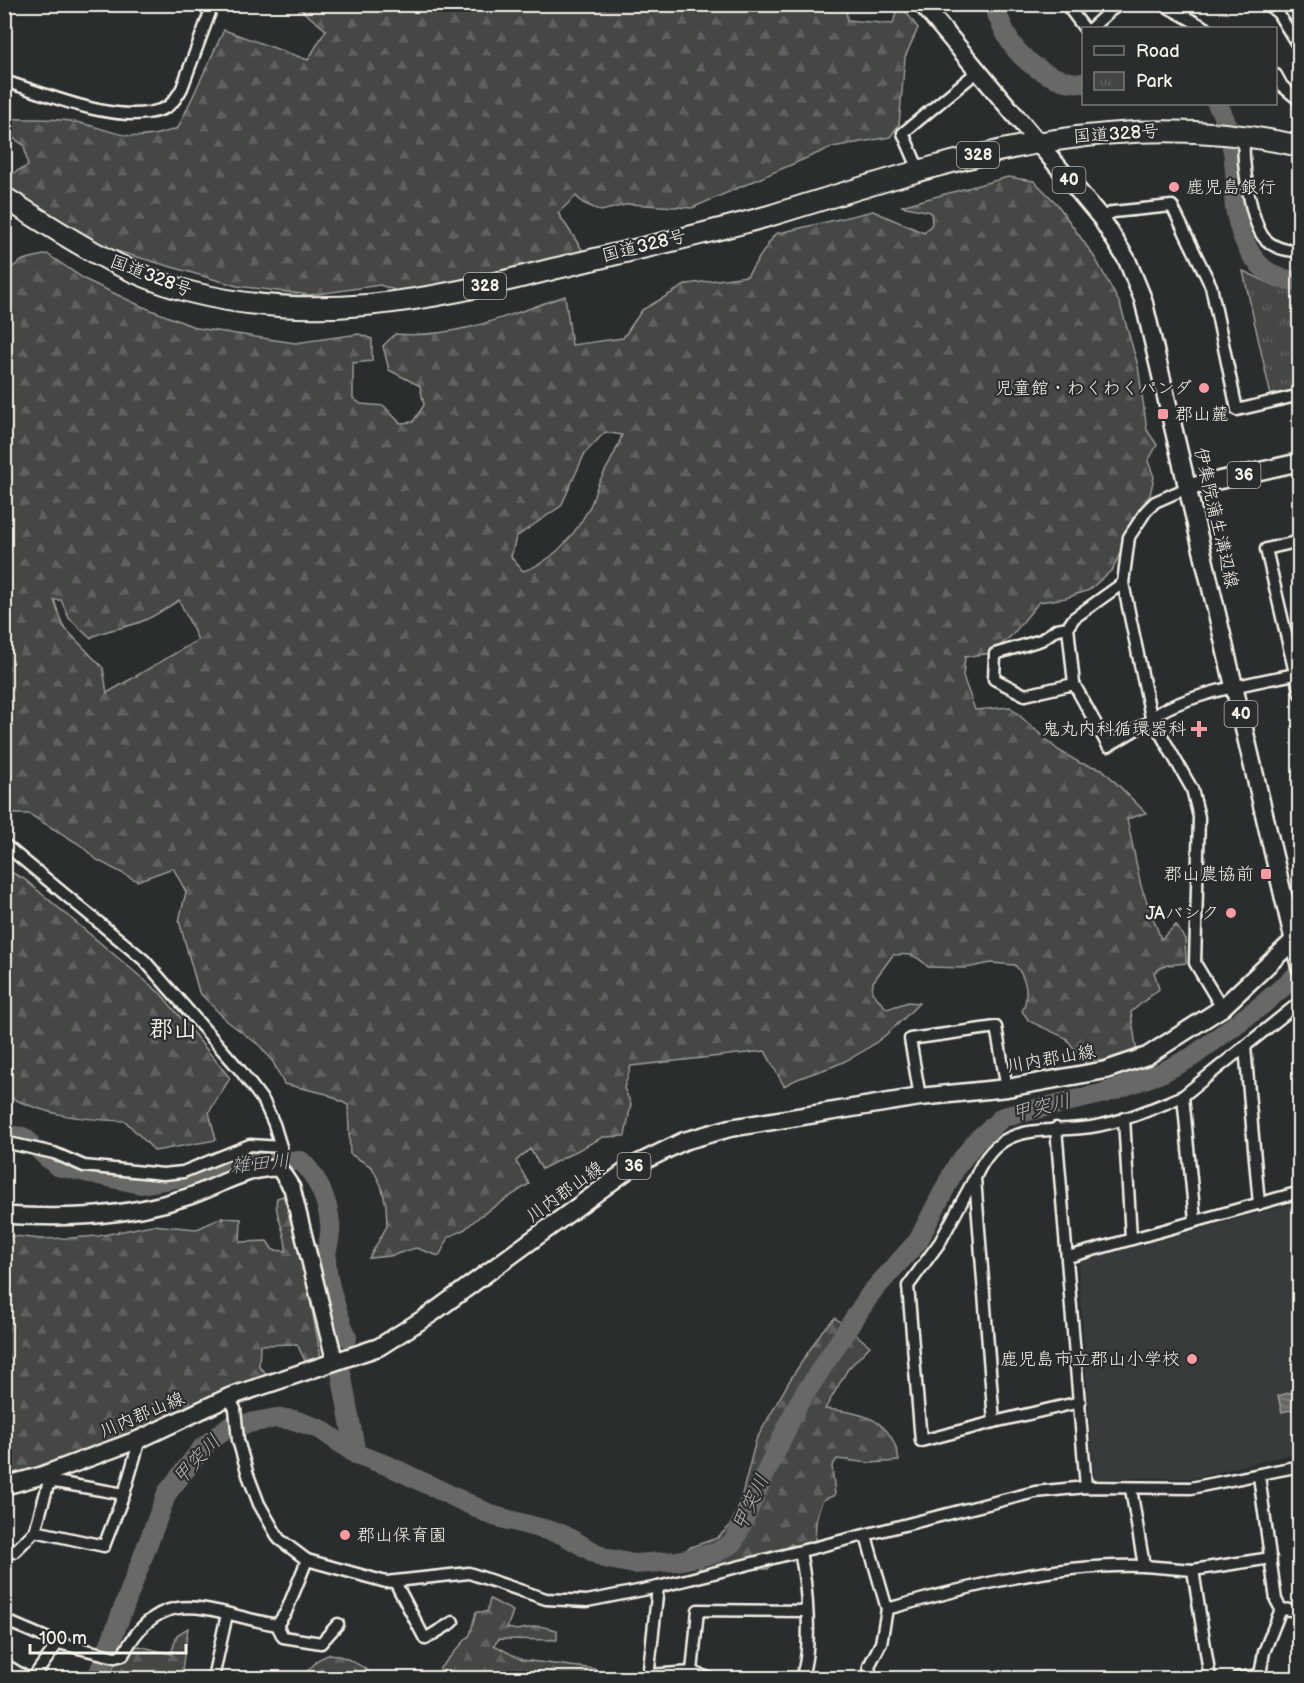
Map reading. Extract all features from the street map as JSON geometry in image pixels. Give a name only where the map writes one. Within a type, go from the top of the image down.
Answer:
[{"type":"highway","name":"国道328号","points":[[4,197],[91,252],[123,267],[187,291],[262,306],[330,309],[391,304],[468,290],[767,216],[919,170],[1037,141],[1135,130],[1204,131],[1242,135],[1299,146]]},
{"type":"main road","name":"伊集院蒲生溝辺線","points":[[922,4],[1101,219],[1126,260],[1143,298],[1190,487],[1235,688],[1296,939],[1299,966]]},
{"type":"main road","name":"36","points":[[1190,487],[1299,462]]},
{"type":"main road","name":"川内郡山線","points":[[4,1486],[40,1476],[140,1439],[335,1362],[379,1347],[431,1314],[633,1166],[684,1141],[730,1128],[920,1098],[1007,1088],[1106,1070],[1147,1056],[1222,1008],[1296,939]]},
{"type":"street","points":[[4,81],[116,113],[160,111],[176,99],[182,88],[213,4]]},
{"type":"street","points":[[1066,4],[1083,27]]},
{"type":"street","points":[[1091,27],[1121,4]]},
{"type":"street","points":[[1162,4],[1204,27]]},
{"type":"street","points":[[1267,4],[1278,13],[1299,49]]},
{"type":"street","points":[[919,170],[903,134],[978,71]]},
{"type":"street","points":[[1277,78],[1282,86],[1299,101]]},
{"type":"street","points":[[1242,135],[1242,152],[1259,231],[1273,246],[1299,252]]},
{"type":"street","points":[[1101,219],[1113,213],[1172,206],[1211,286],[1238,410],[1299,395]]},
{"type":"street","points":[[1190,487],[1155,502],[1146,512],[1129,537],[1123,583],[1151,717],[1192,789],[1199,817],[1195,963],[1222,1008]]},
{"type":"street","points":[[1299,541],[1266,549],[1297,673],[1299,694]]},
{"type":"street","points":[[1123,583],[1074,618],[1068,627],[1074,684],[1108,746],[1147,723],[1151,717],[1184,700],[1297,673]]},
{"type":"street","points":[[1068,627],[1058,629],[1041,640],[995,654],[994,680],[1025,695],[1074,684]]},
{"type":"street","points":[[4,844],[144,960],[264,1102],[281,1147],[279,1168],[292,1188],[335,1362]]},
{"type":"street","points":[[1080,1402],[921,1441],[908,1286],[940,1242],[982,1161],[995,1145],[1015,1135],[1056,1128],[1092,1126],[1124,1118],[1183,1096],[1299,1002]]},
{"type":"street","points":[[920,1098],[910,1039],[996,1026],[1007,1088]]},
{"type":"street","points":[[1245,1047],[1258,1204]]},
{"type":"street","points":[[1183,1096],[1195,1220]]},
{"type":"street","points":[[1124,1118],[1131,1238]]},
{"type":"street","points":[[1056,1128],[1086,1487]]},
{"type":"street","points":[[4,1142],[54,1153],[84,1166],[163,1174],[183,1172],[250,1146],[281,1147]]},
{"type":"street","points":[[4,1215],[90,1218],[187,1197],[260,1168],[279,1168]]},
{"type":"street","points":[[975,1178],[994,1422]]},
{"type":"street","points":[[1068,1257],[1299,1192]]},
{"type":"street","points":[[232,1403],[238,1440],[255,1494],[269,1525],[279,1539],[307,1560],[376,1581],[395,1582],[469,1573],[519,1592],[566,1601],[587,1602],[658,1587],[1035,1492],[1086,1487],[1191,1488],[1259,1476],[1299,1466]]},
{"type":"street","points":[[35,1532],[104,1546],[124,1494],[140,1439]]},
{"type":"street","points":[[1259,1476],[1276,1600],[1281,1609]]},
{"type":"street","points":[[4,1545],[14,1552],[35,1532],[48,1485],[55,1482],[124,1494]]},
{"type":"street","points":[[1131,1489],[1144,1566]]},
{"type":"street","points":[[866,1536],[887,1610],[881,1642],[870,1666],[871,1678]]},
{"type":"street","points":[[800,1552],[807,1581],[806,1665],[801,1678]]},
{"type":"street","points":[[887,1610],[985,1582],[1086,1567],[1144,1566],[1193,1570],[1271,1558]]},
{"type":"street","points":[[277,1625],[286,1612],[307,1560]]},
{"type":"street","points":[[1193,1570],[1210,1678]]},
{"type":"street","points":[[395,1582],[425,1639],[453,1622]]},
{"type":"street","points":[[658,1587],[648,1677],[692,1672],[710,1678]]},
{"type":"street","points":[[6,1622],[58,1642],[115,1657],[123,1655],[134,1635],[153,1618],[180,1607],[193,1605],[277,1625],[284,1637],[321,1643],[339,1624]]},
{"type":"street","points":[[1281,1609],[1299,1611]]},
{"type":"street","points":[[1237,1678],[1260,1675],[1264,1652],[1281,1609]]},
{"type":"street","points":[[692,1672],[698,1610],[806,1611]]},
{"type":"street","points":[[213,1678],[227,1614]]},
{"type":"street","points":[[33,1678],[58,1642]]},
{"type":"street","points":[[4,1664],[27,1678]]},
{"type":"shaded area","name":"鹿児島市立郡山小学校","points":[[1299,1202],[1299,1452],[1196,1478],[1094,1478],[1078,1266],[1082,1261]]},
{"type":"shaded area","points":[[1299,1390],[1299,1408],[1282,1412],[1278,1396]]},
{"type":"green space","points":[[846,4],[847,20],[893,24],[900,4],[918,28],[905,57],[899,125],[890,137],[832,147],[692,208],[629,204],[601,211],[583,203],[576,196],[558,213],[585,254],[466,281],[397,291],[380,285],[311,295],[237,286],[96,245],[6,191],[13,173],[28,166],[24,145],[5,133],[4,118],[70,121],[133,136],[146,136],[178,128],[224,30],[308,60],[326,30],[295,5]]},
{"type":"green space","points":[[1008,177],[1034,181],[1057,204],[1095,258],[1120,304],[1138,366],[1147,430],[1157,445],[1148,461],[1154,477],[1150,495],[1137,513],[1113,569],[1089,590],[1066,598],[1039,602],[1013,634],[992,653],[965,657],[963,676],[975,710],[1010,707],[1058,750],[1080,763],[1102,769],[1146,813],[1127,819],[1141,886],[1161,939],[1176,925],[1185,939],[1186,963],[1167,965],[1154,972],[1159,989],[1131,1012],[1137,1054],[1089,1068],[1066,1038],[1029,1021],[1022,1011],[1026,999],[1026,986],[1015,965],[991,963],[966,968],[928,967],[912,956],[893,955],[873,982],[872,992],[887,1009],[908,1002],[919,1003],[884,1036],[865,1050],[784,1086],[765,1051],[631,1066],[624,1088],[631,1104],[625,1136],[603,1137],[542,1169],[530,1149],[516,1161],[529,1184],[480,1216],[465,1229],[449,1237],[439,1256],[416,1248],[390,1256],[369,1258],[387,1226],[386,1205],[381,1185],[372,1167],[350,1154],[348,1105],[327,1094],[284,1084],[273,1062],[260,1046],[227,1021],[199,992],[179,921],[186,892],[173,868],[137,881],[97,860],[79,844],[29,814],[5,814],[4,273],[23,260],[47,254],[86,280],[141,306],[197,328],[295,343],[359,334],[372,339],[372,361],[353,363],[353,398],[361,404],[384,406],[400,423],[413,422],[424,405],[420,386],[389,370],[383,346],[395,334],[418,335],[461,329],[503,318],[565,296],[572,345],[623,338],[642,310],[687,284],[747,276],[775,234],[873,211],[924,233],[932,224],[931,212],[901,206]],"holes":[[[605,432],[622,435],[599,482],[591,505],[562,547],[544,561],[523,571],[511,557],[516,537],[561,506],[585,453]],[[54,600],[61,600],[69,618],[90,638],[103,632],[138,623],[179,600],[198,640],[107,693],[103,668],[63,626]]]},
{"type":"green space","points":[[1243,271],[1278,287],[1299,286],[1299,391],[1271,396]]},
{"type":"green space","points":[[5,869],[24,879],[161,994],[230,1078],[209,1112],[216,1140],[155,1151],[125,1121],[92,1119],[49,1112],[5,1095]]},
{"type":"green space","points":[[283,1196],[298,1237],[321,1357],[320,1371],[312,1376],[297,1344],[260,1345],[259,1367],[266,1373],[303,1368],[307,1381],[249,1397],[43,1485],[5,1496],[5,1235],[41,1239],[70,1238],[99,1236],[152,1225],[197,1229],[221,1218],[241,1219],[240,1242],[267,1241],[273,1250],[286,1251],[276,1204],[277,1198]]},
{"type":"green space","points":[[835,1318],[870,1346],[848,1369],[825,1409],[852,1412],[874,1420],[890,1436],[896,1447],[899,1461],[870,1463],[837,1459],[832,1466],[835,1495],[823,1500],[820,1507],[816,1521],[813,1555],[791,1544],[768,1569],[700,1569],[688,1548],[717,1538],[731,1525],[739,1506],[756,1440],[790,1380],[822,1331]]},
{"type":"green space","points":[[490,1599],[513,1611],[507,1628],[517,1630],[539,1626],[557,1630],[557,1640],[499,1639],[494,1645],[522,1660],[595,1669],[601,1678],[441,1678],[440,1668],[470,1635],[476,1612],[487,1612]]},
{"type":"green space","points":[[188,1628],[181,1677],[188,1678],[110,1678],[118,1653],[139,1646],[171,1654],[177,1635]]},
{"type":"green space","points":[[330,1654],[355,1663],[376,1678],[301,1678],[319,1659]]},
{"type":"waterway","points":[[992,4],[1011,43],[1025,59],[1053,77],[1082,83]]},
{"type":"waterway","points":[[1217,105],[1232,145],[1235,208],[1247,248],[1262,267],[1273,275],[1300,281]]},
{"type":"waterway","name":"甲突川","points":[[97,1678],[167,1493],[203,1447],[228,1427],[276,1418],[294,1420],[320,1429],[356,1454],[389,1466],[494,1516],[562,1534],[604,1558],[634,1564],[677,1561],[715,1553],[733,1543],[798,1404],[871,1293],[918,1241],[956,1167],[976,1141],[1003,1117],[1105,1093],[1161,1073],[1192,1057],[1262,1005],[1300,972]]},
{"type":"waterway","name":"雑田川","points":[[4,1135],[23,1137],[29,1142]]},
{"type":"waterway","name":"雑田川","points":[[41,1152],[57,1166],[141,1184],[195,1175],[254,1160],[301,1161],[317,1181],[327,1206],[330,1227],[326,1256],[328,1276],[336,1308],[347,1337]]},
{"type":"waterway","name":"雑田川","points":[[340,1367],[356,1454]]},
{"type":"place","name":"鹿児島銀行","points":[[1174,187]]},
{"type":"place","name":"児童館・わくわくパンダ","points":[[1204,388]]},
{"type":"place","name":"郡山麓","points":[[1163,414]]},
{"type":"place","name":"鬼丸内科循環器科","points":[[1199,729]]},
{"type":"place","name":"郡山農協前","points":[[1266,874]]},
{"type":"place","name":"JAバンク","points":[[1231,913]]},
{"type":"place","name":"鹿児島市立郡山小学校","points":[[1192,1359]]},
{"type":"place","name":"郡山保育園","points":[[345,1535]]},
{"type":"district","name":"郡山","points":[[173,1029]]}]
